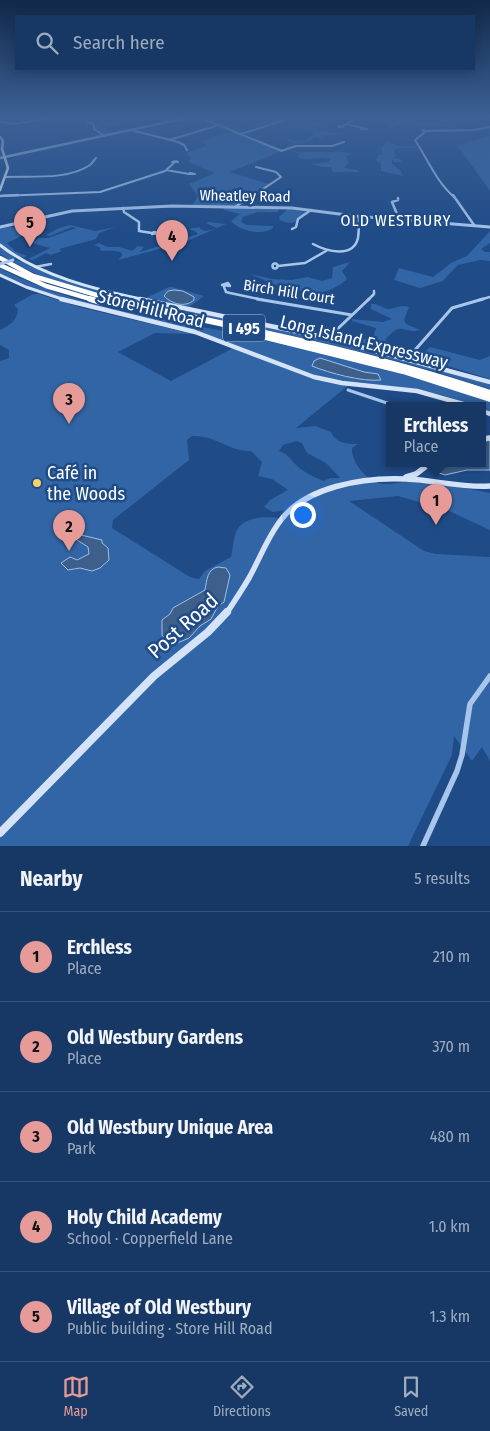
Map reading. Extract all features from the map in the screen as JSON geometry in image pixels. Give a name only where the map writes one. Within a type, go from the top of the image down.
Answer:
[{"type":"highway","name":"Long Island Expressway","points":[[0,258],[33,276],[98,297],[339,349],[432,374],[490,393]]},
{"type":"highway","name":"Long Island Expressway","points":[[0,265],[40,284],[92,300],[327,351],[426,378],[490,399]]},
{"type":"main road","points":[[0,190],[6,177],[8,166],[5,157]]},
{"type":"main road","name":"Store Hill Road","points":[[0,244],[18,259],[35,268],[124,296],[328,338],[408,358],[490,382]]},
{"type":"main road","name":"Store Hill Road","points":[[0,275],[31,289],[70,302],[195,332],[314,377],[342,383],[417,391],[456,402]]},
{"type":"main road","name":"Post Road","points":[[396,479],[416,474],[425,467]]},
{"type":"main road","points":[[416,474],[422,480]]},
{"type":"main road","name":"Post Road","points":[[0,833],[154,676],[222,618],[236,601],[285,513],[317,493],[338,485],[396,479],[422,480],[472,487],[490,486]]},
{"type":"street","points":[[426,156],[433,173],[443,187],[457,199],[474,225]]},
{"type":"street","points":[[0,158],[5,157]]},
{"type":"street","points":[[6,177],[72,172],[85,168],[96,158]]},
{"type":"street","points":[[0,196],[93,194],[166,170],[174,163]]},
{"type":"street","points":[[235,207],[281,177],[276,172],[252,166]]},
{"type":"street","points":[[166,170],[189,174]]},
{"type":"street","points":[[398,198],[398,200],[392,202],[399,219]]},
{"type":"street","name":"Wheatley Road","points":[[1,227],[69,212],[172,206],[292,208],[359,216],[490,227]]},
{"type":"street","points":[[123,208],[123,211],[139,222],[139,231],[152,234]]},
{"type":"street","points":[[292,229],[296,226],[298,219],[311,210]]},
{"type":"street","points":[[313,244],[326,251],[344,251],[354,246],[358,240],[359,216]]},
{"type":"street","points":[[278,266],[305,263],[326,251]]},
{"type":"street","points":[[0,265],[18,259]]},
{"type":"street","points":[[35,268],[50,264]]},
{"type":"street","points":[[41,270],[50,264]]},
{"type":"street","name":"Birch Hill Court","points":[[224,287],[226,292],[238,295],[288,305],[329,309],[352,315]]},
{"type":"street","points":[[328,338],[374,294],[374,291]]},
{"type":"street","points":[[408,358],[452,308],[490,297]]},
{"type":"street","points":[[348,390],[386,403]]},
{"type":"street","points":[[422,846],[457,771],[462,755],[470,704],[490,676]]},
{"type":"shaded area","points":[[189,156],[268,156],[230,172],[269,184],[232,207],[278,209],[278,212],[258,212],[243,217],[241,221],[246,225],[273,226],[273,228],[263,232],[245,230],[231,221],[240,214],[224,210],[223,208],[192,206],[198,196],[189,184],[215,173],[188,162],[191,158]]},
{"type":"shaded area","points":[[346,156],[348,163],[344,168],[359,172],[333,172],[331,167],[311,164],[329,162],[330,159],[298,157]]},
{"type":"shaded area","points":[[378,156],[396,156],[393,158],[399,159],[402,162],[394,162],[392,159],[392,164],[400,170],[403,176],[381,171],[381,164],[376,160]]},
{"type":"shaded area","points":[[465,156],[490,156],[490,191]]},
{"type":"shaded area","points":[[288,209],[306,212],[294,222],[288,223],[280,220],[279,217]]},
{"type":"shaded area","points":[[206,223],[226,224],[217,228]]},
{"type":"shaded area","points":[[7,225],[26,234],[7,243],[16,252],[27,256],[18,259],[14,256],[15,258],[9,260],[0,254],[0,246],[9,253],[0,244],[0,227]]},
{"type":"shaded area","points":[[70,225],[95,231],[115,227],[99,233],[96,239],[59,249],[62,251],[51,255],[46,253],[33,260],[28,259],[50,248],[32,243],[39,238],[48,238],[76,228],[72,227],[50,236],[46,235]]},
{"type":"shaded area","points":[[200,227],[200,229],[206,231],[217,228],[185,242],[118,260],[122,253],[99,250],[101,248],[94,245],[99,243],[107,247],[119,247],[132,251],[138,246],[144,247],[140,252],[198,234],[188,229]]},
{"type":"shaded area","points":[[490,231],[490,243],[481,249],[485,252],[490,252],[490,261],[480,260],[458,265],[443,281],[420,288],[394,280],[399,268],[433,277],[451,263],[467,256]]},
{"type":"shaded area","points":[[18,260],[36,269],[96,289],[300,333],[490,383],[490,389],[427,369],[331,344],[90,293],[36,274],[13,262]]},
{"type":"shaded area","points":[[350,262],[342,271],[347,279],[332,289],[319,293],[282,287],[251,274],[272,279],[291,280],[308,277],[322,281],[332,278],[333,267]]},
{"type":"shaded area","points":[[0,268],[55,292],[114,309],[298,347],[395,371],[490,402],[490,412],[486,410],[486,402],[463,402],[442,395],[410,389],[344,382],[318,376],[187,328],[75,302],[0,274]]},
{"type":"shaded area","points":[[169,287],[204,296],[189,307],[146,298]]},
{"type":"shaded area","points":[[168,291],[183,291],[194,297],[194,300],[187,304],[179,304],[164,296]]},
{"type":"shaded area","points":[[33,294],[39,294],[79,307],[193,334],[155,333],[118,352],[171,381],[233,348],[308,375],[350,384],[296,428],[315,426],[331,432],[336,439],[342,442],[358,444],[352,448],[356,464],[368,478],[378,483],[409,482],[460,487],[490,493],[490,530],[449,511],[398,496],[349,501],[424,551],[436,554],[490,557],[490,761],[482,747],[472,761],[454,736],[452,755],[408,846],[0,846],[0,361],[9,358],[9,350],[0,345],[0,330],[15,320],[18,309],[14,305]],"holes":[[[192,436],[208,438],[235,449],[251,451],[262,462],[258,476],[272,479],[288,490],[270,500],[264,507],[273,512],[284,510],[280,518],[268,517],[249,520],[243,523],[236,532],[231,557],[205,571],[199,579],[190,577],[112,528],[113,520],[189,460],[187,440]],[[296,441],[302,443],[307,453],[326,463],[340,478],[330,478],[324,481],[317,478],[301,469],[288,456],[279,451],[283,445]]]},
{"type":"shaded area","points":[[371,304],[388,309],[403,306],[409,307],[404,320],[406,324],[420,330],[409,331],[399,329],[385,340],[390,344],[406,349],[406,353],[338,337],[338,334],[341,332],[364,339],[373,338],[376,328],[352,321],[352,319],[383,322],[392,319],[371,309]]},
{"type":"shaded area","points":[[430,347],[480,360],[490,356],[490,379],[419,357]]},
{"type":"shaded area","points":[[320,358],[364,372],[378,374],[381,380],[365,380],[312,366],[314,361]]},
{"type":"shaded area","points":[[490,439],[490,470],[467,470],[445,475],[433,471],[433,467],[486,467],[486,441]]},
{"type":"shaded area","points":[[81,535],[102,540],[102,543],[108,548],[109,560],[100,568],[92,571],[80,568],[68,570],[61,563],[70,557],[77,560],[89,554],[88,547],[76,538]]},
{"type":"shaded area","points":[[214,568],[226,568],[230,575],[224,602],[218,606],[211,619],[200,626],[189,638],[175,644],[168,642],[162,635],[162,620],[170,614],[173,608],[205,590],[210,573]]},
{"type":"place","name":"Village of Old Westbury","points":[[30,247]]},
{"type":"place","name":"Holy Child Academy","points":[[172,261]]},
{"type":"place","name":"Old Westbury Unique Area","points":[[69,424]]},
{"type":"place","name":"Café in the Woods","points":[[37,483]]},
{"type":"place","name":"Erchless","points":[[436,525]]},
{"type":"place","name":"Old Westbury Gardens","points":[[69,551]]},
{"type":"district","name":"OLD WESTBURY","points":[[396,220]]}]
